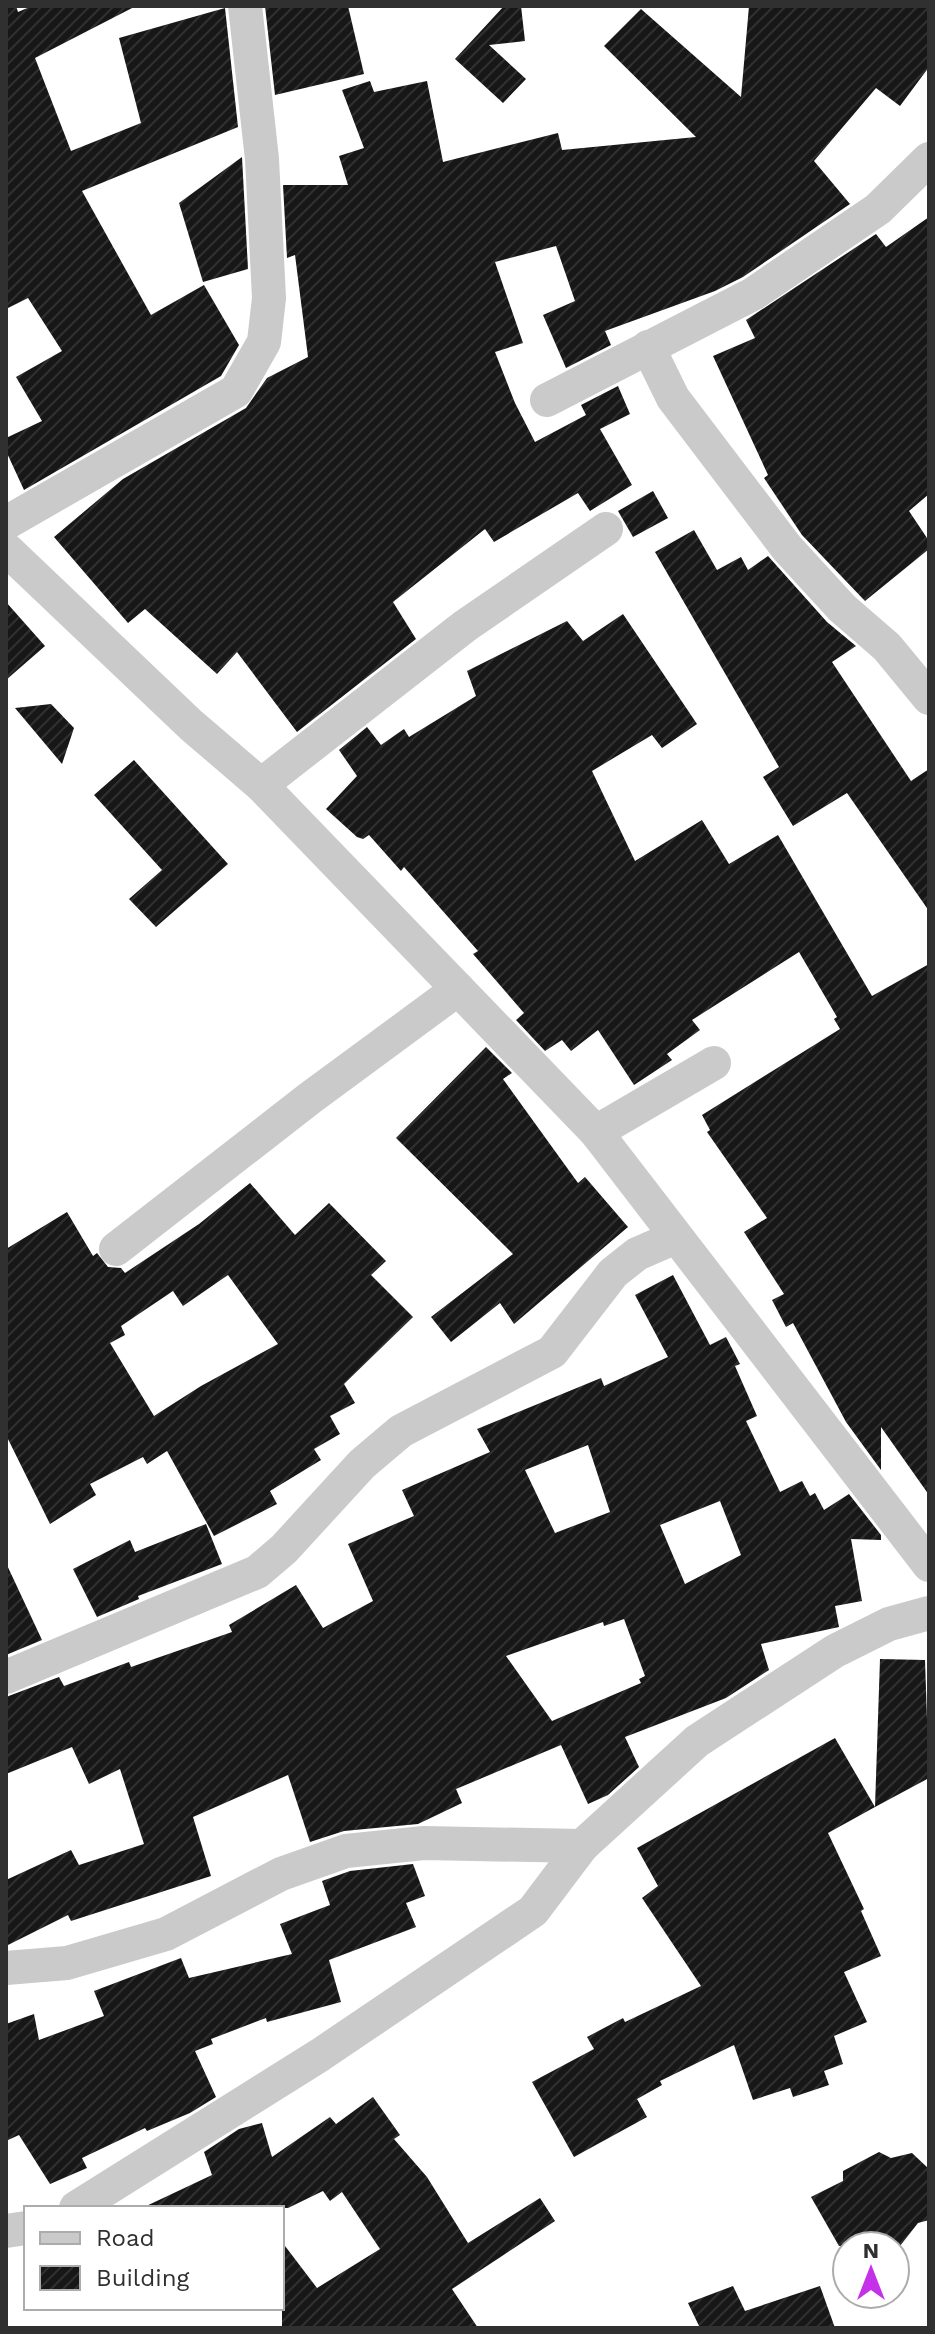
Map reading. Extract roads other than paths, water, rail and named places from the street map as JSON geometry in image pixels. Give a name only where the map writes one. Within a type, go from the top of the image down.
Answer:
[{"type":"street","points":[[6,523],[236,391],[264,342],[269,298],[262,159],[245,6]]},
{"type":"street","points":[[547,400],[753,294],[878,209],[929,159]]},
{"type":"street","points":[[648,347],[681,410],[787,548],[842,608],[887,647],[929,698]]},
{"type":"street","points":[[261,785],[465,626],[606,529]]},
{"type":"street","points":[[6,549],[191,725],[261,785],[596,1132],[929,1565]]},
{"type":"street","points":[[116,1249],[310,1098],[458,989]]},
{"type":"street","points":[[596,1132],[714,1063]]},
{"type":"street","points":[[6,1677],[257,1572],[284,1549],[362,1464],[401,1431],[552,1352],[613,1273],[637,1254],[676,1237]]},
{"type":"street","points":[[79,2206],[320,2055],[533,1911],[582,1846],[697,1741],[835,1651],[889,1624],[929,1613]]},
{"type":"street","points":[[6,1968],[67,1963],[166,1934],[281,1874],[346,1851],[424,1843],[582,1846]]}]
